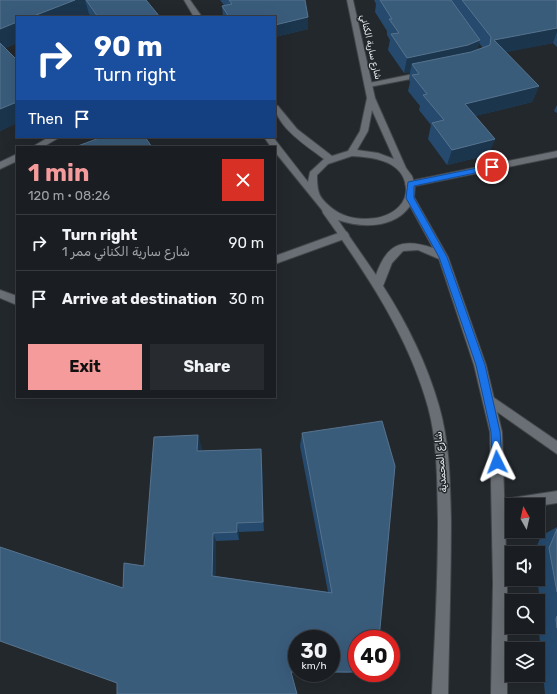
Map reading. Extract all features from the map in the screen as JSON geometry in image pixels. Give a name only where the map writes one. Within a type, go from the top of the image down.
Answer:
[{"type":"street","points":[[187,0],[197,16]]},
{"type":"street","name":"شارع سارية الكناني","points":[[350,0],[371,98],[403,171]]},
{"type":"street","points":[[369,85],[431,72]]},
{"type":"street","name":"شارع سارية الكناني","points":[[351,153],[364,131],[371,98]]},
{"type":"street","points":[[276,109],[294,131],[329,159]]},
{"type":"street","points":[[38,146],[54,138]]},
{"type":"street","points":[[269,138],[275,146]]},
{"type":"street","points":[[276,147],[312,193],[317,202],[326,211],[340,218],[358,222],[375,222],[392,217],[404,209],[410,198],[410,184],[403,171],[395,164],[374,154],[351,153],[329,159],[316,170],[312,177],[312,193]]},
{"type":"street","points":[[410,184],[557,154]]},
{"type":"street","points":[[0,166],[16,158]]},
{"type":"street","points":[[410,198],[443,257],[480,365],[490,400],[496,432],[499,506],[499,694]]},
{"type":"street","name":"شارع المحمدية","points":[[326,211],[378,286],[399,323],[417,361],[431,399],[440,437],[445,554],[440,694]]},
{"type":"street","points":[[276,260],[344,235]]},
{"type":"street","points":[[378,286],[388,260],[395,251],[403,247],[414,245],[424,247],[443,257]]},
{"type":"street","points":[[0,294],[16,301]]},
{"type":"street","points":[[490,400],[557,448]]},
{"type":"street","points":[[499,506],[557,497]]},
{"type":"building","points":[[0,0],[75,0],[34,16],[16,16],[16,22],[0,29]]},
{"type":"building","points":[[86,0],[146,0],[159,16],[97,16]]},
{"type":"building","points":[[229,0],[305,0],[308,17],[276,25],[276,16],[228,16],[222,6],[232,4]]},
{"type":"building","points":[[380,0],[451,0],[480,40],[468,45],[407,58],[391,34],[399,33],[389,19],[392,19]]},
{"type":"building","points":[[462,0],[557,0],[557,28],[494,40],[539,86],[465,104],[495,139],[452,150],[432,123],[444,120],[423,95],[427,94],[412,75],[419,74],[412,64],[471,52],[490,45],[491,37]]},
{"type":"building","points":[[0,43],[16,59],[16,102],[0,109]]},
{"type":"building","points":[[99,138],[146,138],[151,146],[78,146]]},
{"type":"building","points":[[382,421],[395,466],[380,630],[348,630],[348,672],[340,672],[340,630],[288,630],[288,682],[294,682],[297,694],[117,694],[117,683],[0,641],[0,547],[123,588],[124,563],[144,566],[154,437],[198,435],[197,451],[261,449],[263,522],[237,523],[237,532],[213,533],[212,576],[332,593],[302,433]]},
{"type":"building","points":[[557,529],[557,592],[549,548]]},
{"type":"route","points":[[492,167],[410,184],[410,198],[425,221],[443,257],[480,365],[490,400],[496,432],[497,462]]}]
